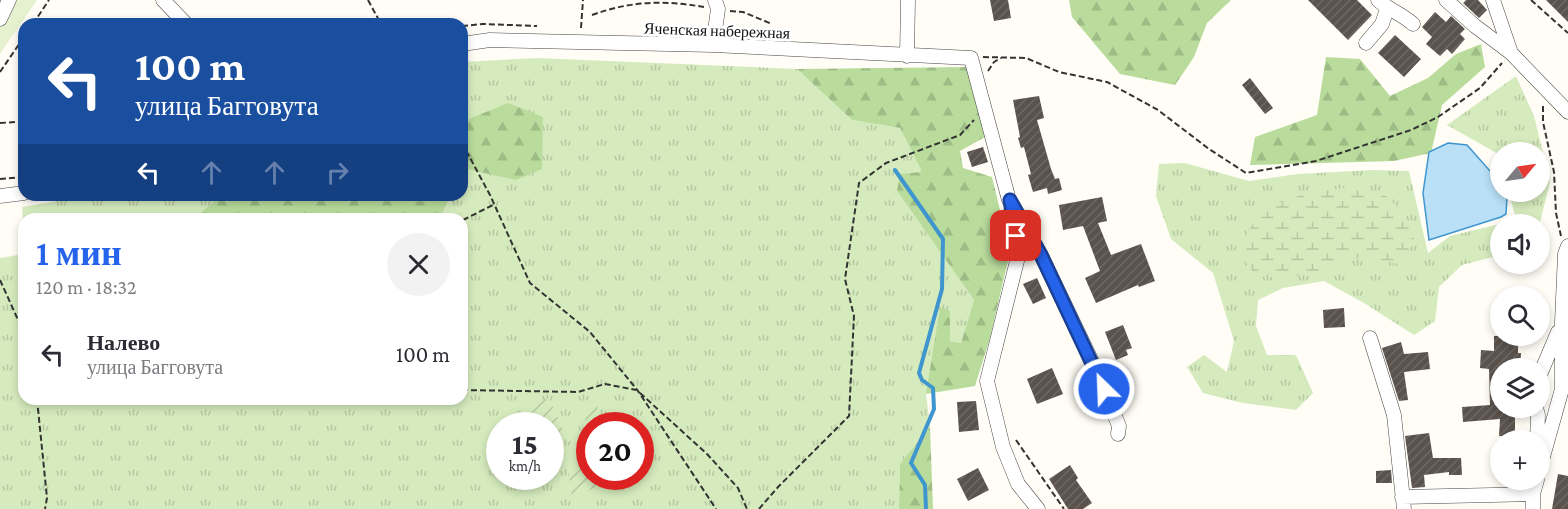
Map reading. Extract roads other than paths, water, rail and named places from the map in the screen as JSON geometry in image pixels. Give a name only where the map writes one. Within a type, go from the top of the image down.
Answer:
[{"type":"street","points":[[0,19],[9,0]]},
{"type":"street","points":[[164,0],[180,18]]},
{"type":"street","points":[[907,56],[908,0]]},
{"type":"street","points":[[1446,0],[1475,26],[1511,53],[1568,112]]},
{"type":"street","points":[[1493,0],[1511,53]]},
{"type":"street","points":[[1366,43],[1382,24],[1383,4],[1403,15],[1413,24]]},
{"type":"street","points":[[713,45],[716,5]]},
{"type":"street","name":"Яченская набережная","points":[[468,43],[490,40],[713,45],[971,58],[1010,200]]},
{"type":"street","points":[[0,196],[18,194]]},
{"type":"street","points":[[1010,200],[1041,255],[1096,370],[1119,426],[1118,434]]},
{"type":"street","points":[[1010,200],[1019,253],[987,381],[1003,447],[1018,484],[1038,509]]},
{"type":"street","points":[[1550,430],[1562,389],[1562,322],[1566,250]]},
{"type":"street","points":[[1548,358],[1562,322]]},
{"type":"street","points":[[1370,338],[1394,415],[1403,503],[1533,494]]},
{"type":"street","points":[[1533,509],[1534,490]]},
{"type":"water","points":[[1448,143],[1467,145],[1490,171],[1490,202],[1507,202],[1506,214],[1490,214],[1490,221],[1429,240],[1423,193],[1429,152]]},
{"type":"waterway","points":[[895,170],[943,239],[942,289],[919,373],[922,380],[933,388],[934,409],[911,463],[925,485],[926,509]]}]
